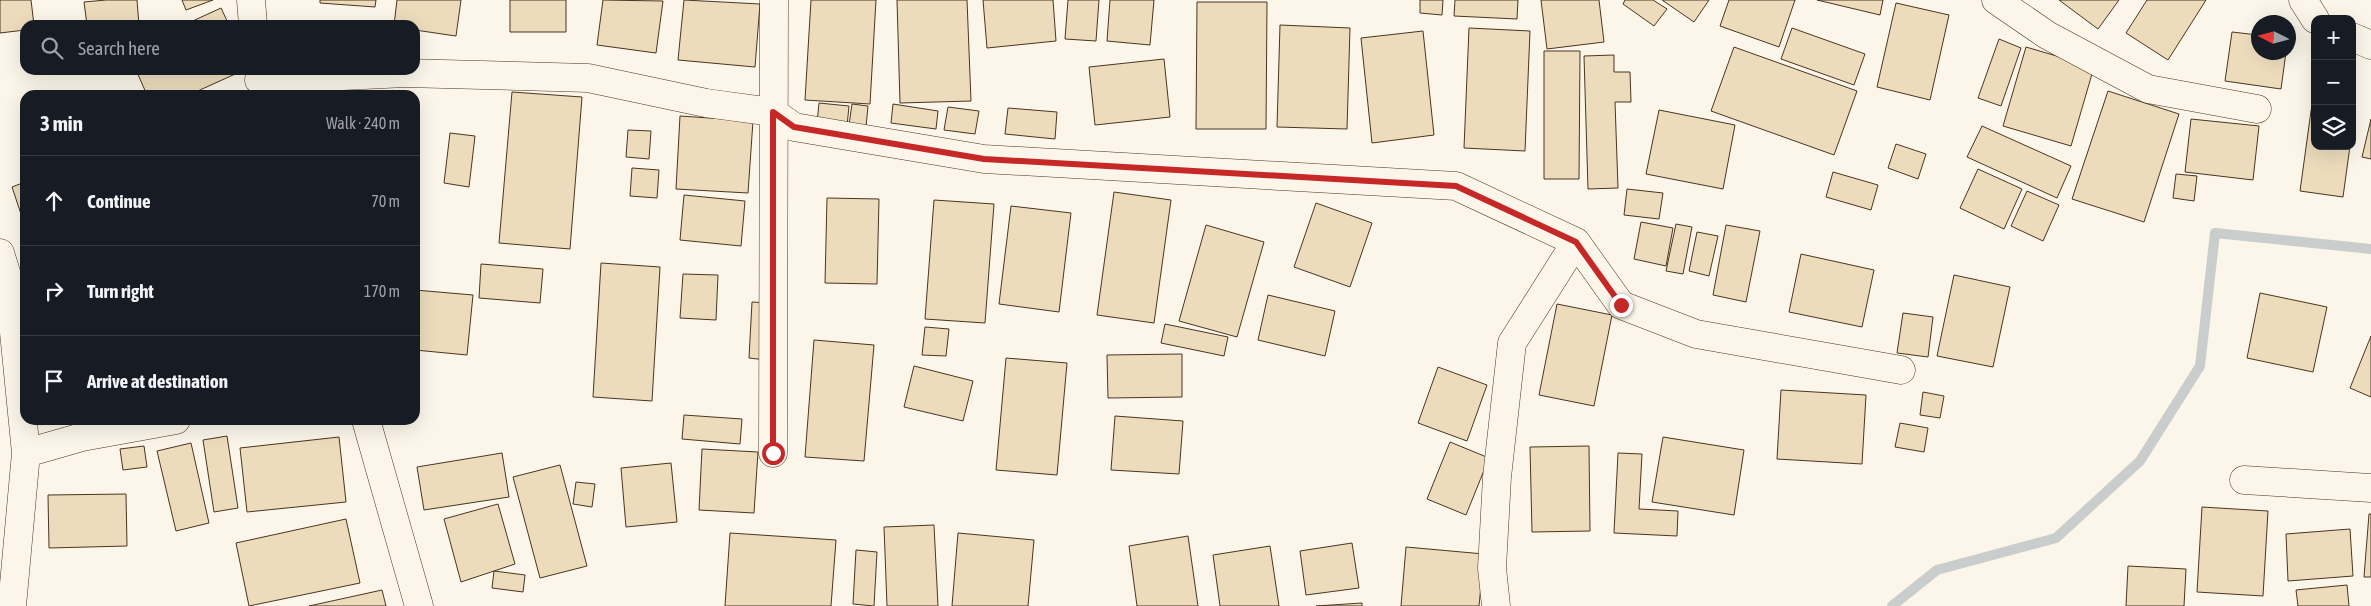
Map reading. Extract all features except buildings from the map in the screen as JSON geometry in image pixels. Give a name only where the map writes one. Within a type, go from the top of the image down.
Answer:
[{"type":"street","points":[[251,0],[253,20]]},
{"type":"street","points":[[773,453],[774,0]]},
{"type":"street","points":[[1996,0],[2047,35],[2148,89],[2256,109]]},
{"type":"street","points":[[2303,0],[2312,15]]},
{"type":"street","points":[[2356,39],[2371,45]]},
{"type":"street","points":[[420,73],[588,78],[706,103],[773,112],[794,127],[984,159],[1456,186],[1576,242],[1621,305],[1696,334],[1901,370]]},
{"type":"street","points":[[260,82],[372,75]]},
{"type":"street","points":[[1496,606],[1492,568],[1497,477],[1512,343],[1576,242]]},
{"type":"street","points":[[0,253],[10,282],[20,389]]},
{"type":"street","points":[[12,606],[26,453],[23,425]]},
{"type":"street","points":[[26,453],[82,437],[148,425]]},
{"type":"street","points":[[367,425],[419,606]]},
{"type":"street","points":[[2244,480],[2371,488]]},
{"type":"waterway","points":[[1892,606],[1937,570],[2056,538],[2140,461],[2200,366],[2215,233],[2371,249]]},
{"type":"route","points":[[773,453],[773,112],[794,127],[984,159],[1456,186],[1576,242],[1621,305]]}]
